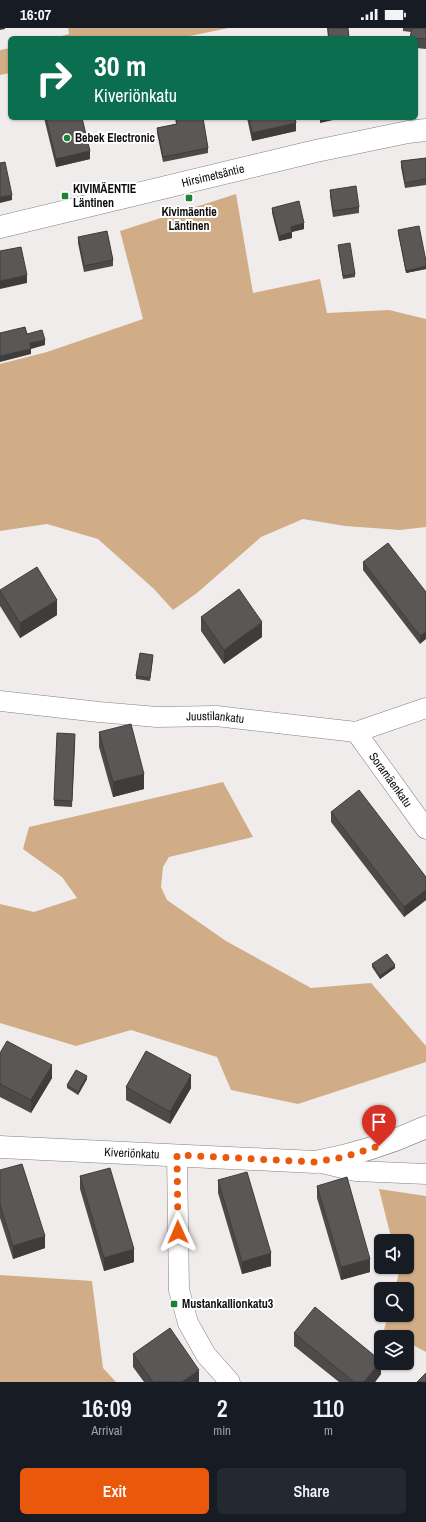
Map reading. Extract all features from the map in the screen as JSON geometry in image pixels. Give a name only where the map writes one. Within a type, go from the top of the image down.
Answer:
[{"type":"street","name":"Hirsimetsäntie","points":[[0,227],[316,151],[408,132],[426,130]]},
{"type":"street","name":"Juustilankatu","points":[[0,701],[157,717],[216,716],[356,732],[426,708]]},
{"type":"street","name":"Soramäenkatu","points":[[356,732],[426,828]]},
{"type":"street","name":"Kiveriönkatu","points":[[0,1147],[315,1162],[344,1157],[391,1142],[426,1127]]},
{"type":"street","points":[[177,1155],[179,1290],[188,1323],[206,1355],[230,1382]]},
{"type":"street","points":[[315,1162],[356,1171],[426,1174]]},
{"type":"shaded area","points":[[68,28],[229,28],[190,36],[62,36],[69,34]]},
{"type":"shaded area","points":[[8,48],[8,73],[0,75],[0,50]]},
{"type":"shaded area","points":[[236,194],[253,293],[320,279],[327,313],[389,310],[426,319],[426,527],[400,530],[345,526],[303,519],[261,537],[197,593],[173,610],[154,589],[98,539],[47,524],[0,531],[0,364],[47,352],[143,319],[120,231]]},
{"type":"shaded area","points":[[223,782],[253,837],[169,857],[163,867],[161,887],[167,900],[226,941],[311,988],[371,983],[426,1046],[426,1062],[298,1104],[231,1090],[217,1057],[131,1030],[76,1046],[0,1023],[0,904],[34,912],[77,898],[62,877],[23,849],[29,827]]},
{"type":"shaded area","points":[[379,1189],[426,1196],[426,1352],[414,1346],[414,1330],[384,1330],[386,1322],[414,1322],[414,1282],[397,1282],[399,1274],[414,1274],[414,1234],[390,1234]]},
{"type":"shaded area","points":[[0,1275],[92,1281],[103,1368],[116,1382],[0,1382]]},
{"type":"building","points":[[328,28],[348,28],[349,36],[329,36]]},
{"type":"building","points":[[412,28],[426,28],[426,39],[418,38],[418,36],[410,36]]},
{"type":"building","name":"Bebek Electronic","points":[[46,120],[82,120],[90,151],[56,159]]},
{"type":"building","points":[[176,120],[203,120],[208,148],[163,157],[157,128],[177,124]]},
{"type":"building","points":[[249,120],[295,120],[296,123],[252,133]]},
{"type":"building","points":[[426,158],[426,179],[405,183],[401,161]]},
{"type":"building","points":[[5,162],[12,195],[0,197],[0,163]]},
{"type":"building","points":[[356,186],[359,207],[333,211],[330,190]]},
{"type":"building","points":[[299,201],[304,223],[291,227],[292,232],[279,236],[272,208]]},
{"type":"building","points":[[419,226],[426,266],[406,271],[398,230]]},
{"type":"building","points":[[107,231],[113,260],[84,266],[78,237]]},
{"type":"building","points":[[350,243],[355,274],[343,276],[338,245]]},
{"type":"building","points":[[21,247],[27,275],[0,281],[0,251]]},
{"type":"building","points":[[25,327],[27,334],[42,330],[45,340],[30,343],[31,349],[0,356],[0,333]]},
{"type":"building","points":[[388,543],[426,592],[426,631],[420,636],[363,562]]},
{"type":"building","points":[[37,567],[57,600],[20,623],[0,590]]},
{"type":"building","points":[[239,589],[262,622],[224,650],[201,617]]},
{"type":"building","points":[[140,653],[153,655],[150,678],[136,676]]},
{"type":"building","points":[[131,724],[144,774],[113,782],[99,732]]},
{"type":"building","points":[[57,733],[75,734],[72,801],[54,800]]},
{"type":"building","points":[[359,790],[426,877],[426,890],[404,907],[331,812]]},
{"type":"building","points":[[387,954],[395,965],[380,976],[372,964]]},
{"type":"building","points":[[7,1041],[52,1065],[31,1100],[0,1084],[0,1053]]},
{"type":"building","points":[[146,1051],[191,1075],[170,1112],[126,1087]]},
{"type":"building","points":[[76,1070],[87,1076],[78,1092],[67,1085]]},
{"type":"building","points":[[22,1164],[45,1236],[13,1246],[0,1205],[0,1170]]},
{"type":"building","points":[[110,1168],[134,1249],[104,1258],[80,1176]]},
{"type":"building","points":[[247,1172],[271,1253],[242,1262],[218,1180]]},
{"type":"building","points":[[347,1177],[370,1259],[341,1267],[317,1186]]},
{"type":"building","points":[[315,1307],[374,1355],[374,1370],[364,1382],[354,1382],[294,1333]]},
{"type":"building","points":[[170,1328],[199,1370],[182,1382],[153,1382],[133,1354]]},
{"type":"building","points":[[426,1373],[426,1382],[417,1382]]},
{"type":"place","name":"Bebek Electronic","points":[[67,138]]},
{"type":"place","name":"KIVIMÄENTIE Läntinen","points":[[65,196]]},
{"type":"place","name":"Kivimäentie Läntinen","points":[[189,198]]},
{"type":"place","name":"Mustankallionkatu3","points":[[174,1304]]},
{"type":"route","points":[[178,1232],[177,1155],[315,1162],[344,1157],[379,1146]]}]
